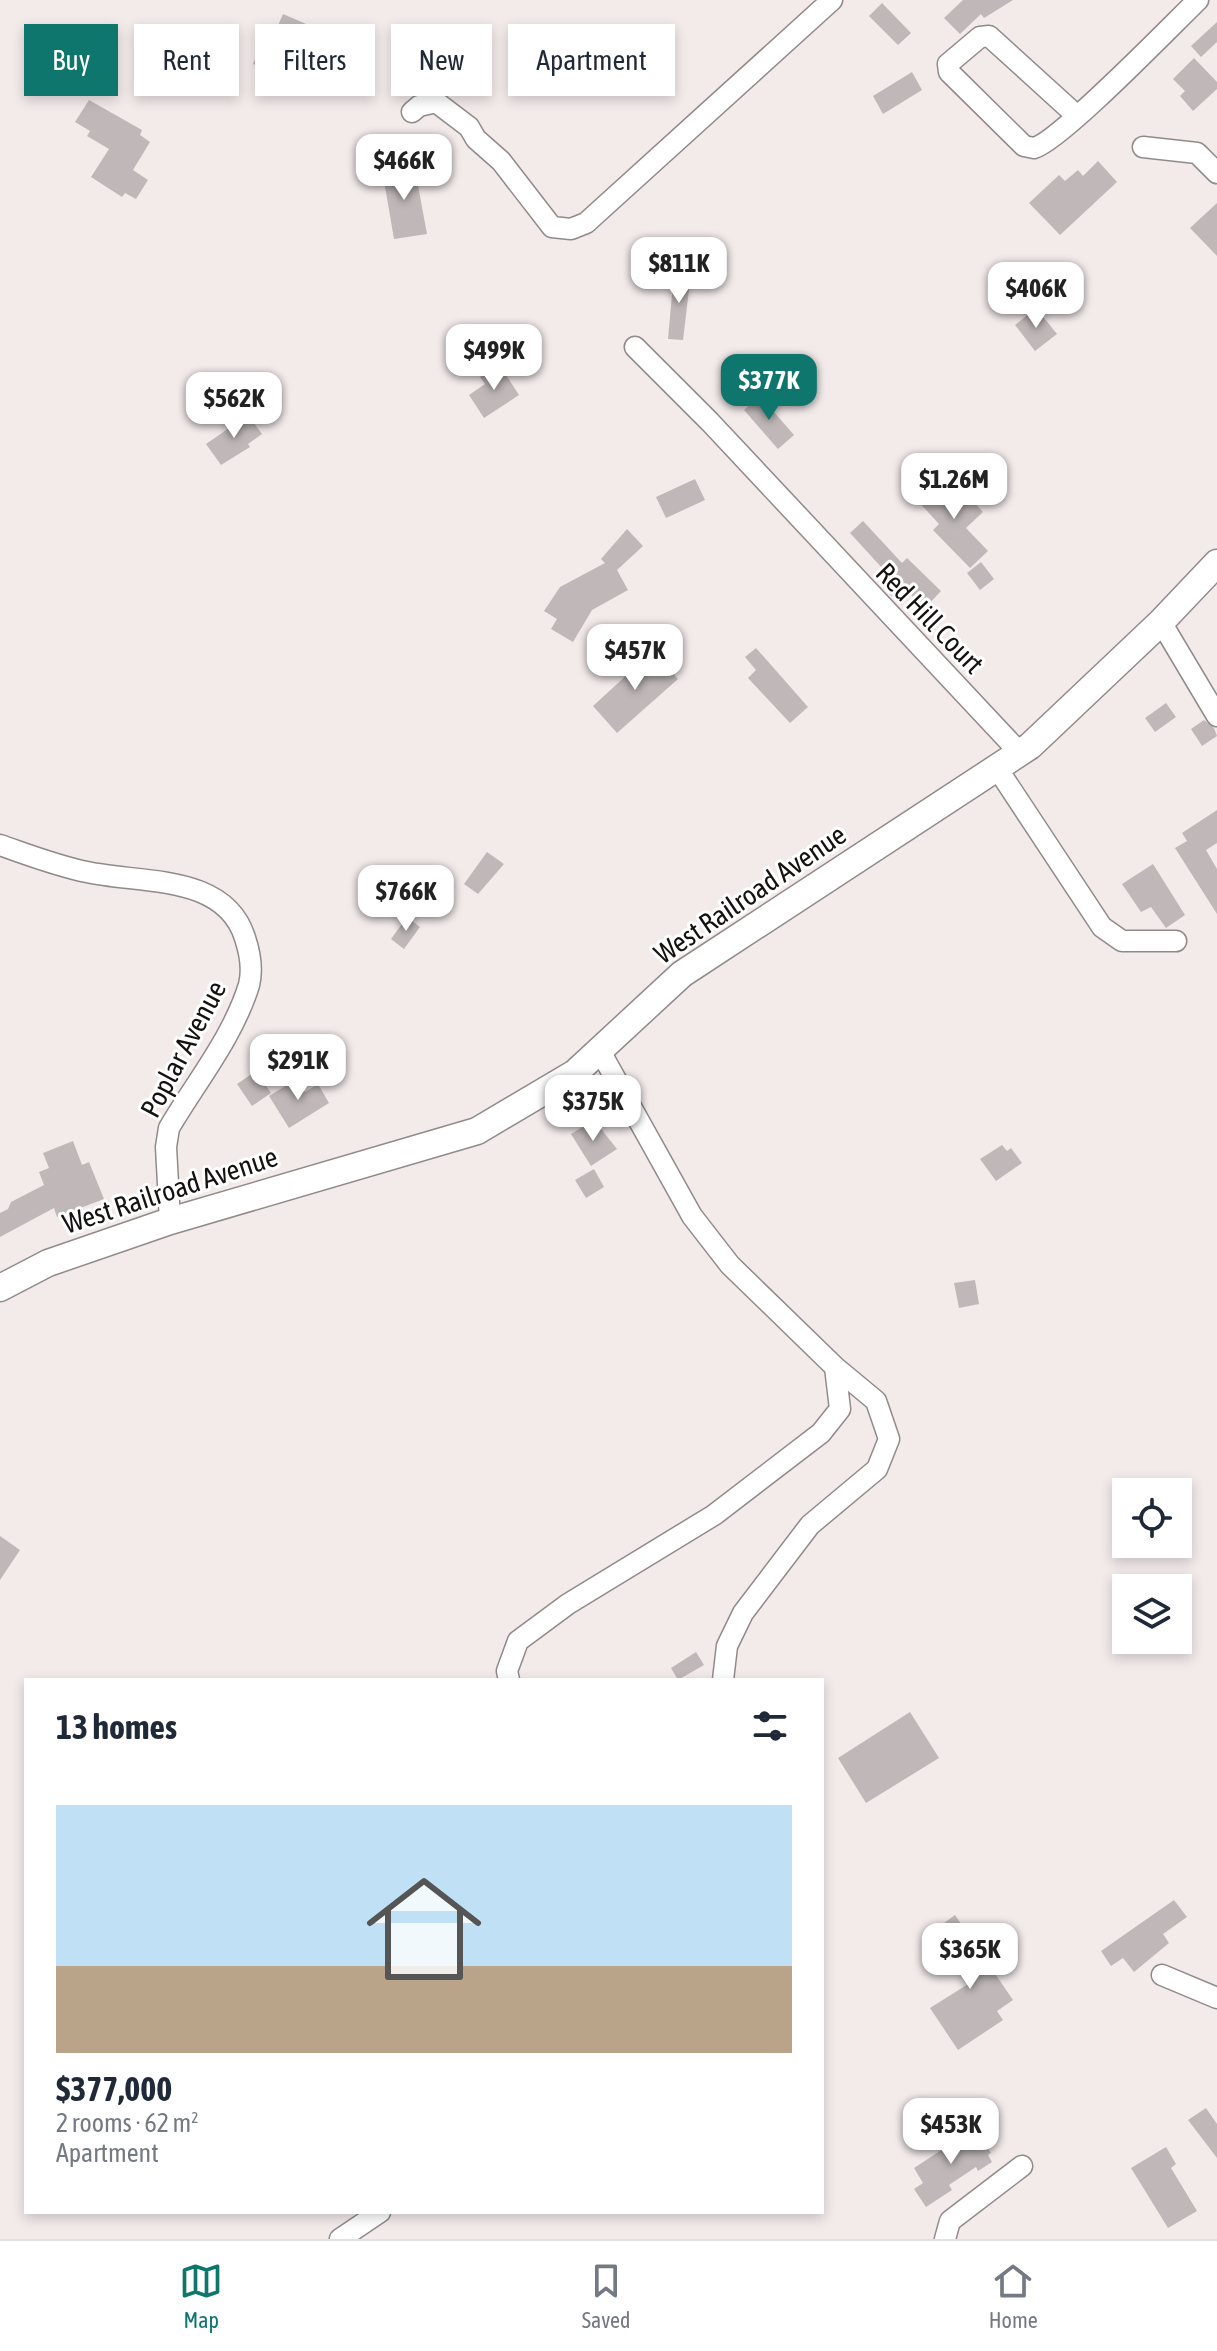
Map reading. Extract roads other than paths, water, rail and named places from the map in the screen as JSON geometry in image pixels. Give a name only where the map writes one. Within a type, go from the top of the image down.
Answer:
[{"type":"main road","name":"West Railroad Avenue","points":[[0,1288],[48,1263],[170,1221],[477,1131],[575,1073],[682,974],[1020,753],[1161,622],[1217,563]]},
{"type":"street","points":[[412,112],[419,106],[436,102],[450,110],[501,161],[552,227],[571,229],[586,223],[832,0]]},
{"type":"street","points":[[1076,115],[989,36],[980,37],[948,64],[949,72],[1029,148],[1041,147],[1076,115],[1198,0]]},
{"type":"street","points":[[1143,147],[1197,153],[1217,173]]},
{"type":"street","name":"Red Hill Court","points":[[635,347],[710,422],[1020,753]]},
{"type":"street","points":[[1161,622],[1217,716]]},
{"type":"street","points":[[997,768],[1102,927],[1122,941],[1176,941]]},
{"type":"street","name":"Poplar Avenue","points":[[0,845],[85,872],[180,885],[205,892],[228,908],[243,931],[251,956],[250,982],[226,1037],[169,1128],[166,1147],[170,1221]]},
{"type":"street","points":[[600,1051],[692,1216],[730,1265],[835,1367],[876,1401],[889,1439],[877,1469],[810,1525],[743,1613],[727,1646],[723,1678]]},
{"type":"street","points":[[509,1678],[507,1671],[518,1641],[568,1604],[714,1515],[821,1433],[840,1409],[835,1367]]},
{"type":"street","points":[[1162,1975],[1217,1998]]},
{"type":"street","points":[[945,2239],[950,2221],[1022,2166]]},
{"type":"street","points":[[340,2239],[377,2214]]}]
